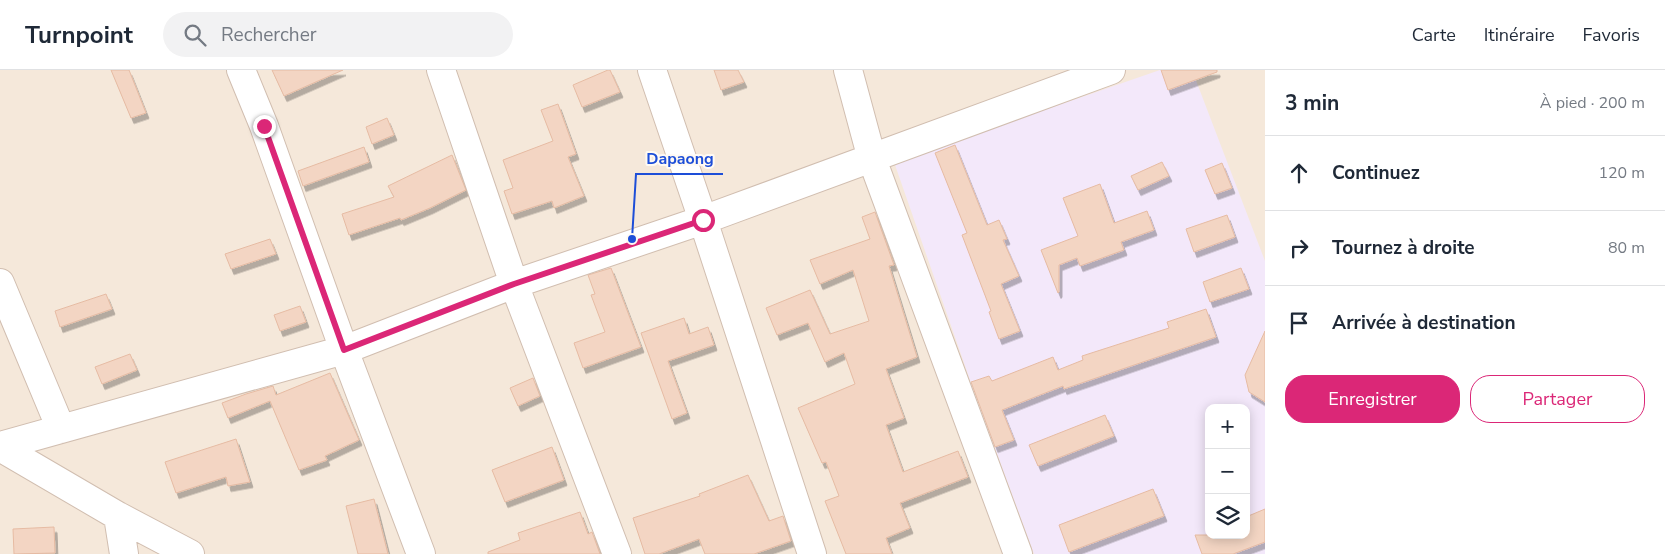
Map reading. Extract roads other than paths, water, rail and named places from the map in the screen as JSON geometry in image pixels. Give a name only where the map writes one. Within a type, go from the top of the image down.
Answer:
[{"type":"street","points":[[241,70],[264,126],[344,350],[421,554]]},
{"type":"street","points":[[442,70],[514,284],[616,554]]},
{"type":"street","points":[[652,70],[812,554]]},
{"type":"street","points":[[848,70],[872,159],[1018,554]]},
{"type":"street","points":[[0,447],[344,350],[514,284],[703,220],[1111,70]]},
{"type":"street","points":[[0,283],[61,429]]},
{"type":"street","points":[[0,447],[118,516],[190,554]]},
{"type":"street","points":[[118,516],[124,554]]},
{"type":"place","name":"Dapaong","points":[[632,239]]}]
